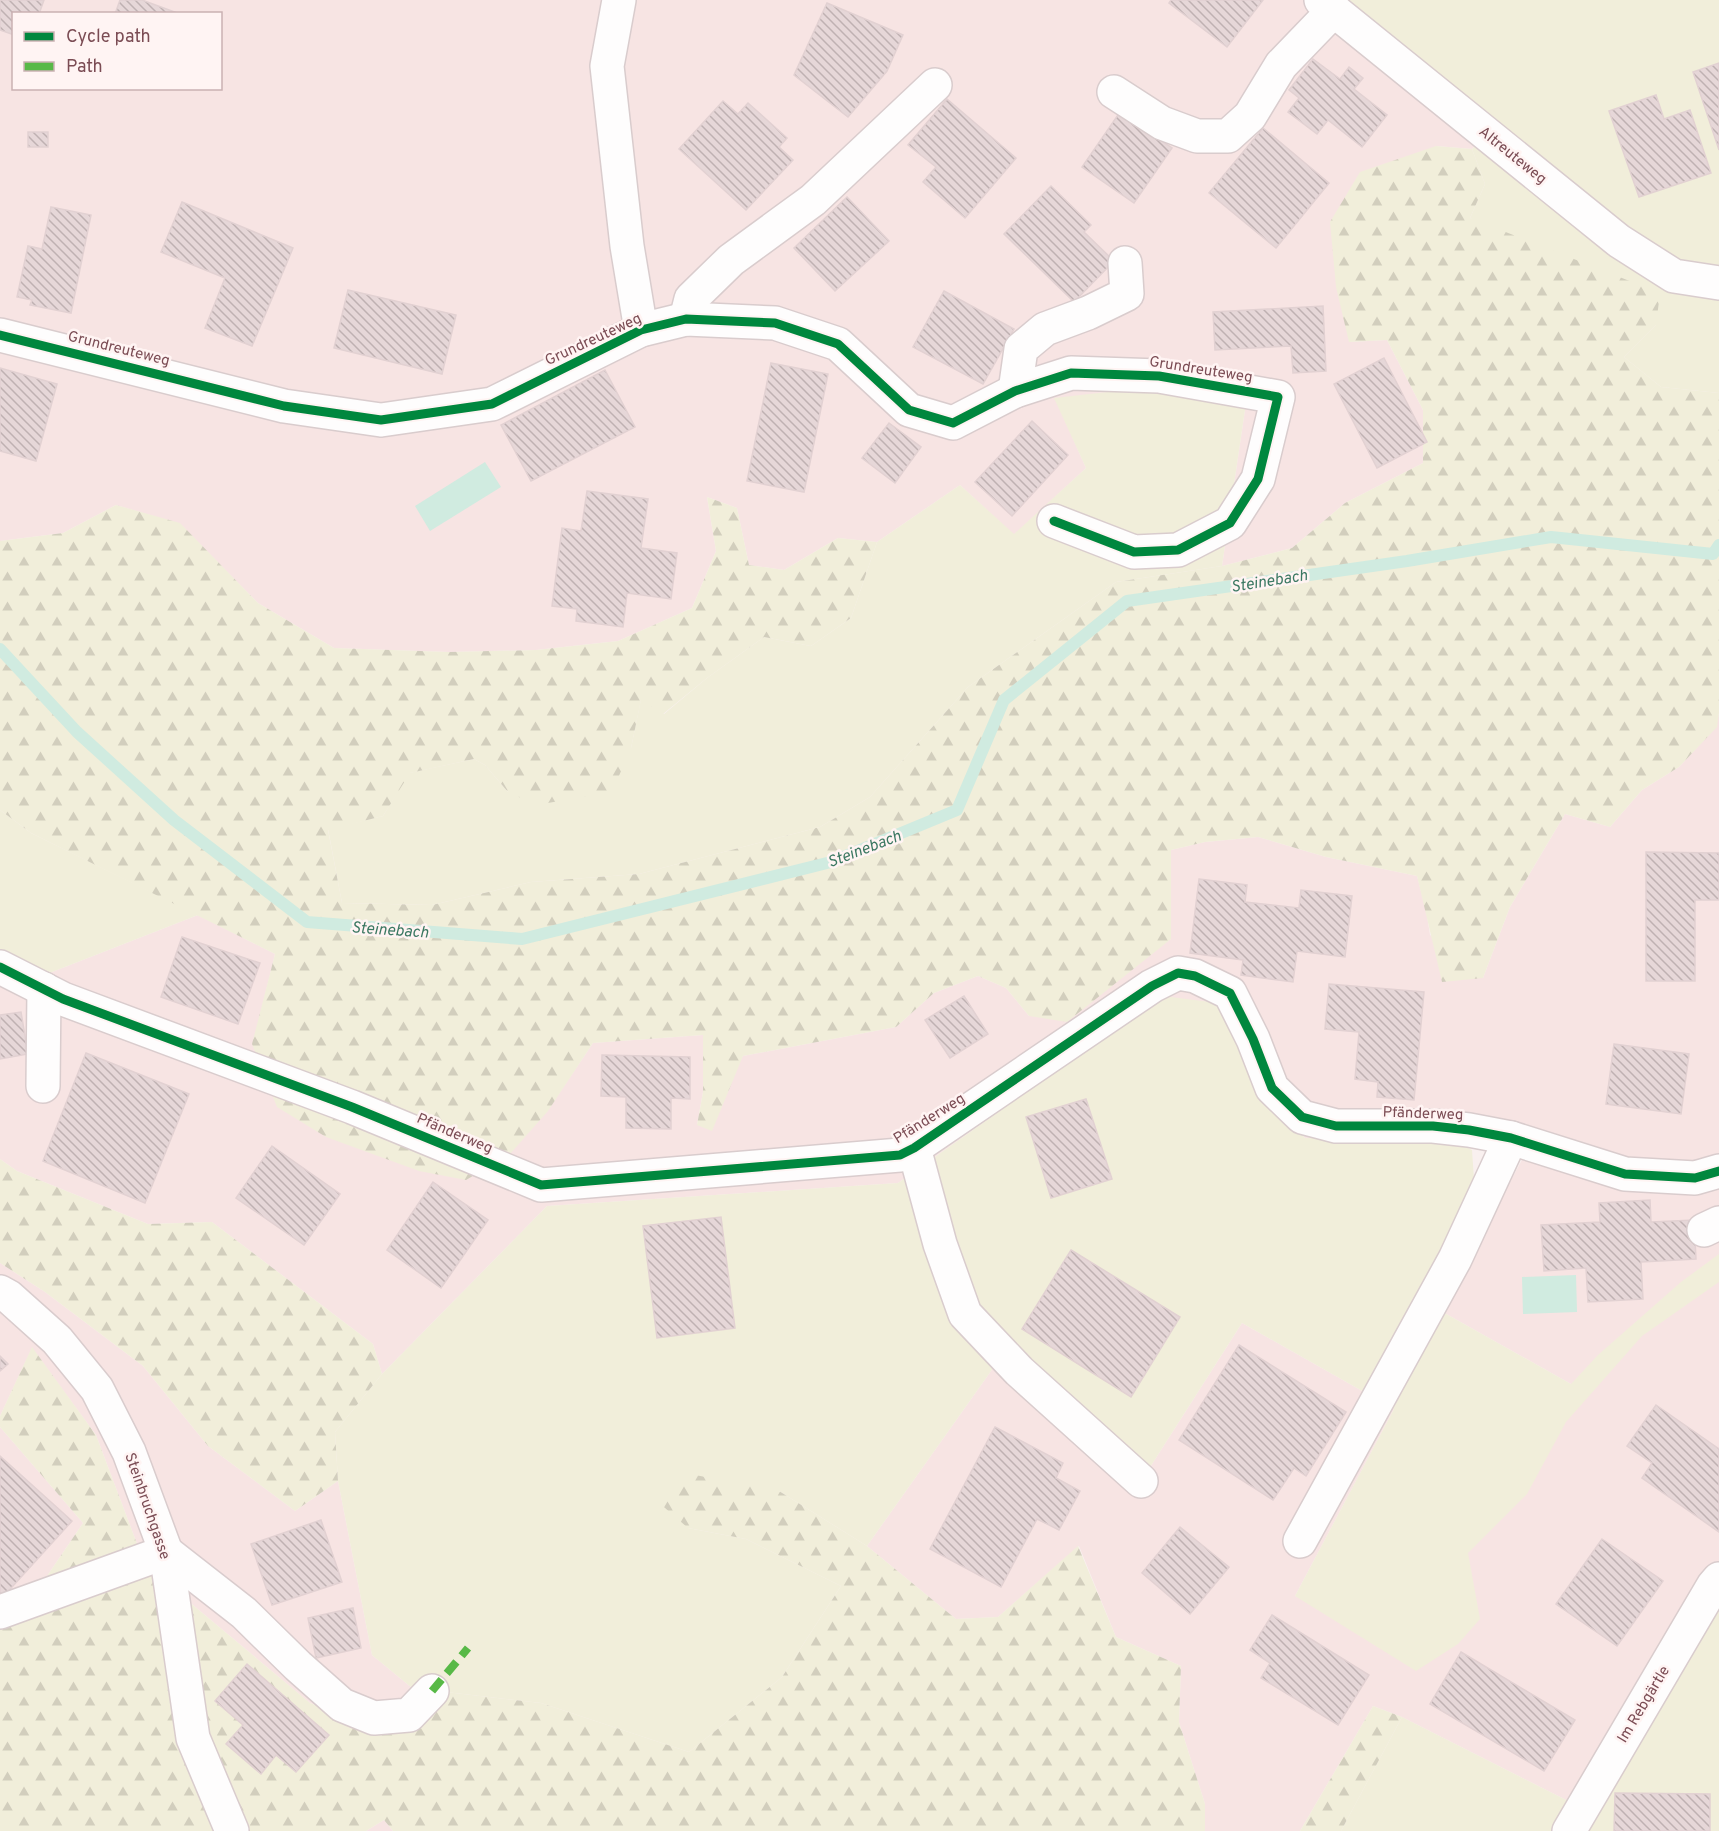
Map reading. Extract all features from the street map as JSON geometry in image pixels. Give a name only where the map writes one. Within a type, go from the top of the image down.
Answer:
[{"type":"street","points":[[620,0],[608,66],[613,133],[627,246],[641,330]]},
{"type":"street","points":[[1114,92],[1162,123],[1197,136],[1228,136],[1250,116],[1281,65],[1328,5]]},
{"type":"street","name":"Altreuteweg","points":[[1328,5],[1619,241],[1674,276],[1719,282]]},
{"type":"street","points":[[686,319],[691,299],[731,260],[813,200],[935,86]]},
{"type":"street","points":[[1015,391],[1021,349],[1045,329],[1088,313],[1127,294],[1125,263]]},
{"type":"street","name":"Grundreuteweg","points":[[0,335],[284,406],[381,420],[492,404],[641,330],[686,319],[776,323],[838,344],[909,410],[953,423],[1015,391],[1071,373],[1159,376],[1278,397],[1258,479],[1230,524],[1178,550],[1134,552],[1054,521]]},
{"type":"street","name":"Pfänderweg","points":[[0,968],[63,999],[352,1107],[541,1185],[900,1155],[914,1148],[1152,986],[1178,973],[1195,976],[1230,993],[1253,1039],[1272,1088],[1302,1117],[1336,1126],[1433,1126],[1511,1138],[1625,1174],[1695,1178],[1719,1171]]},
{"type":"street","points":[[43,1086],[44,989]]},
{"type":"street","points":[[1300,1541],[1455,1259],[1511,1138]]},
{"type":"street","name":"Pfänderweg","points":[[914,1148],[940,1244],[965,1314],[1019,1371],[1141,1481]]},
{"type":"street","name":"Steinbruchgasse","points":[[0,1292],[9,1297],[57,1340],[97,1389],[129,1452],[166,1552],[193,1738],[232,1831]]},
{"type":"street","points":[[0,1612],[166,1552],[244,1613],[342,1705],[374,1718],[409,1715],[432,1691]]},
{"type":"street","name":"Im Rebgärtle","points":[[1569,1831],[1719,1579]]},
{"type":"shaded area","points":[[0,0],[1322,0],[1482,139],[1472,149],[1436,146],[1349,342],[1387,340],[1423,410],[1423,463],[1345,503],[1292,548],[1222,566],[1246,403],[1055,398],[1086,468],[1014,535],[960,485],[877,542],[838,538],[784,570],[749,565],[737,508],[707,497],[716,551],[692,608],[618,641],[536,650],[449,652],[334,648],[258,603],[180,524],[116,505],[63,533],[0,541]]},
{"type":"shaded area","points":[[485,462],[501,487],[430,531],[415,506]]},
{"type":"shaded area","points":[[1719,713],[1719,1598],[1594,1814],[1402,1717],[1373,1706],[1300,1831],[1205,1831],[1205,1804],[1179,1722],[1181,1666],[1116,1637],[1079,1546],[998,1617],[956,1619],[867,1546],[996,1364],[1147,1472],[1242,1323],[1394,1409],[1295,1596],[1408,1632],[1571,1384],[1441,1311],[1531,1143],[1305,1138],[1163,996],[898,1183],[547,1206],[382,1374],[373,1344],[212,1222],[148,1224],[17,1171],[0,1159],[0,952],[47,974],[198,915],[275,954],[253,1044],[548,1110],[593,1043],[703,1035],[703,1092],[697,1125],[743,1056],[896,1027],[934,993],[978,976],[1006,988],[1029,1016],[1171,939],[1171,850],[1205,842],[1258,837],[1326,857],[1417,876],[1430,935],[1483,978],[1510,907],[1565,814],[1610,827],[1642,790],[1679,767],[1716,727]]},
{"type":"shaded area","points":[[0,1263],[45,1292],[143,1366],[208,1446],[295,1511],[338,1481],[372,1655],[412,1688],[384,1731],[310,1703],[145,1565],[96,1435],[32,1348],[0,1416]]},
{"type":"shaded area","points":[[1576,1275],[1577,1312],[1523,1314],[1522,1277]]},
{"type":"shaded area","points":[[0,1427],[83,1523],[28,1604],[0,1624]]},
{"type":"shaded area","points":[[384,1820],[393,1831],[366,1831]]},
{"type":"green space","points":[[1322,0],[1719,0],[1719,393],[1661,387],[1624,357],[1656,325],[1470,218],[1485,184],[1472,149],[1482,139]]},
{"type":"green space","points":[[1436,146],[1472,149],[1485,184],[1470,218],[1660,293],[1656,325],[1624,357],[1661,387],[1719,393],[1719,713],[1717,727],[1679,767],[1642,790],[1610,827],[1565,814],[1510,907],[1483,978],[1442,982],[1417,876],[1326,857],[1258,837],[1205,842],[1171,850],[1171,939],[1067,1022],[1029,1016],[1006,988],[978,976],[934,993],[896,1027],[743,1056],[712,1131],[697,1125],[703,1092],[703,1035],[593,1043],[548,1111],[510,1154],[466,1180],[419,1171],[326,1137],[277,1107],[252,1044],[275,954],[31,833],[0,810],[0,541],[63,533],[116,505],[180,523],[258,603],[334,648],[449,652],[536,650],[618,641],[692,608],[716,551],[707,497],[737,508],[749,565],[784,570],[838,538],[877,542],[851,618],[811,646],[764,637],[707,678],[663,714],[641,700],[631,748],[612,792],[536,805],[508,792],[485,765],[474,759],[410,773],[383,816],[328,830],[342,903],[432,905],[531,882],[639,874],[820,827],[870,797],[968,687],[1116,582],[1222,566],[1292,548],[1345,503],[1423,463],[1423,410],[1387,340],[1349,342],[1336,287],[1330,222],[1360,172]]},
{"type":"green space","points":[[1152,387],[1246,403],[1222,566],[1116,582],[968,687],[870,797],[820,827],[639,874],[531,882],[432,905],[342,903],[328,829],[383,816],[409,773],[474,759],[485,765],[508,792],[631,748],[641,699],[664,714],[707,678],[764,637],[811,646],[851,618],[877,542],[960,485],[1014,534],[1086,468],[1054,398]]},
{"type":"green space","points":[[0,810],[31,833],[198,915],[47,974],[0,952]]},
{"type":"green space","points":[[1163,996],[1218,1003],[1264,1097],[1305,1138],[1447,1137],[1472,1150],[1475,1194],[1441,1311],[1571,1384],[1598,1355],[1681,1282],[1719,1254],[1719,1282],[1642,1336],[1566,1422],[1527,1494],[1468,1553],[1480,1619],[1458,1644],[1416,1671],[1295,1596],[1394,1409],[1242,1323],[1147,1472],[996,1364],[867,1546],[779,1491],[688,1528],[746,1539],[841,1586],[782,1677],[689,1752],[541,1703],[412,1688],[372,1655],[338,1481],[335,1432],[382,1374],[547,1206],[898,1183]]},
{"type":"green space","points":[[0,1159],[17,1171],[148,1224],[212,1222],[373,1344],[382,1374],[335,1432],[338,1481],[295,1511],[208,1446],[143,1366],[45,1292],[0,1263]]},
{"type":"green space","points":[[32,1347],[96,1435],[145,1565],[310,1703],[384,1731],[412,1688],[541,1703],[689,1752],[782,1677],[841,1586],[746,1539],[688,1528],[657,1501],[695,1475],[779,1491],[867,1546],[956,1619],[998,1617],[1078,1546],[1116,1637],[1181,1666],[1179,1722],[1205,1804],[1205,1831],[393,1831],[384,1820],[366,1831],[0,1831],[0,1624],[28,1604],[83,1523],[0,1427],[0,1416]]},
{"type":"green space","points":[[1719,1598],[1719,1831],[1341,1831],[1402,1717],[1594,1814]]},
{"type":"green space","points":[[1373,1706],[1402,1717],[1341,1831],[1300,1831]]},
{"type":"building","points":[[0,0],[44,0],[40,12],[12,12],[12,34],[0,30]]},
{"type":"building","points":[[120,0],[142,0],[175,12],[116,12]]},
{"type":"building","points":[[1171,0],[1263,0],[1227,47],[1169,3]]},
{"type":"building","points":[[827,3],[903,35],[887,71],[848,117],[794,75]]},
{"type":"building","points":[[1313,59],[1340,79],[1349,67],[1363,78],[1354,89],[1387,115],[1362,147],[1328,120],[1317,134],[1288,112],[1299,98],[1289,90]]},
{"type":"building","points":[[1719,63],[1719,150],[1693,72]]},
{"type":"building","points":[[1656,95],[1664,119],[1690,110],[1711,173],[1639,197],[1609,111]]},
{"type":"building","points":[[947,99],[1016,158],[965,218],[923,182],[936,167],[908,145]]},
{"type":"building","points":[[723,101],[738,114],[748,103],[787,138],[779,147],[793,160],[746,210],[679,149]]},
{"type":"building","points":[[1120,112],[1172,148],[1134,203],[1082,167]]},
{"type":"building","points":[[1263,128],[1329,183],[1276,248],[1209,193]]},
{"type":"building","points":[[28,132],[48,132],[48,147],[28,147]]},
{"type":"building","points":[[1051,186],[1091,225],[1084,232],[1114,261],[1074,302],[1004,234]]},
{"type":"building","points":[[847,197],[889,241],[835,291],[794,248]]},
{"type":"building","points":[[182,202],[293,248],[252,346],[205,328],[225,278],[161,252]]},
{"type":"building","points":[[51,207],[91,215],[71,313],[30,305],[32,300],[17,297],[28,246],[42,249]]},
{"type":"building","points":[[348,290],[456,315],[442,374],[334,348]]},
{"type":"building","points":[[944,291],[1014,329],[983,384],[913,347]]},
{"type":"building","points":[[1323,306],[1326,371],[1293,373],[1291,346],[1215,350],[1213,312]]},
{"type":"building","points":[[1384,358],[1427,442],[1377,468],[1334,384]]},
{"type":"building","points":[[771,363],[828,374],[804,492],[747,481]]},
{"type":"building","points":[[0,368],[57,384],[36,461],[0,451]]},
{"type":"building","points":[[605,370],[635,427],[531,481],[501,425]]},
{"type":"building","points":[[1032,421],[1068,455],[1012,516],[975,482]]},
{"type":"building","points":[[889,423],[921,447],[895,483],[862,458]]},
{"type":"building","points":[[587,491],[648,499],[641,548],[677,553],[671,599],[627,593],[623,627],[576,621],[577,609],[552,606],[562,528],[581,531]]},
{"type":"building","points":[[1646,852],[1719,853],[1719,900],[1695,900],[1695,981],[1646,981]]},
{"type":"building","points":[[1199,879],[1247,885],[1245,902],[1299,908],[1301,890],[1352,896],[1345,957],[1297,951],[1293,982],[1241,975],[1243,960],[1190,953]]},
{"type":"building","points":[[182,937],[260,963],[238,1024],[161,997]]},
{"type":"building","points":[[1329,984],[1424,992],[1414,1100],[1377,1097],[1378,1082],[1355,1079],[1359,1032],[1325,1029]]},
{"type":"building","points":[[964,996],[988,1034],[950,1058],[925,1020]]},
{"type":"building","points":[[21,1012],[28,1054],[0,1059],[0,1015]]},
{"type":"building","points":[[1614,1044],[1689,1054],[1681,1114],[1606,1104]]},
{"type":"building","points":[[86,1053],[189,1094],[145,1203],[43,1161]]},
{"type":"building","points":[[602,1055],[690,1057],[690,1099],[671,1098],[671,1129],[626,1128],[626,1097],[601,1096]]},
{"type":"building","points":[[1086,1099],[1112,1179],[1051,1198],[1026,1117]]},
{"type":"building","points":[[272,1146],[340,1194],[304,1245],[236,1198]]},
{"type":"building","points":[[433,1182],[488,1220],[441,1288],[387,1250]]},
{"type":"building","points":[[1650,1200],[1651,1222],[1694,1220],[1696,1259],[1641,1262],[1643,1299],[1588,1302],[1586,1268],[1544,1271],[1541,1225],[1600,1222],[1599,1203]]},
{"type":"building","points":[[721,1217],[735,1328],[657,1338],[643,1226]]},
{"type":"building","points":[[1071,1250],[1180,1317],[1131,1397],[1022,1329]]},
{"type":"building","points":[[1239,1345],[1346,1412],[1306,1476],[1294,1468],[1273,1500],[1179,1440]]},
{"type":"building","points":[[0,1356],[8,1364],[0,1371]]},
{"type":"building","points":[[1656,1405],[1719,1449],[1719,1532],[1642,1478],[1652,1463],[1627,1446]]},
{"type":"building","points":[[995,1427],[1063,1463],[1056,1478],[1080,1491],[1059,1530],[1037,1519],[1001,1587],[930,1549]]},
{"type":"building","points":[[0,1456],[72,1521],[3,1597],[0,1594]]},
{"type":"building","points":[[321,1520],[342,1582],[272,1605],[251,1544]]},
{"type":"building","points":[[1180,1527],[1229,1567],[1190,1614],[1142,1573]]},
{"type":"building","points":[[1602,1539],[1663,1581],[1617,1646],[1556,1604]]},
{"type":"building","points":[[353,1608],[361,1648],[316,1658],[308,1618]]},
{"type":"building","points":[[1272,1615],[1369,1675],[1338,1725],[1261,1678],[1270,1663],[1250,1650]]},
{"type":"building","points":[[1461,1652],[1575,1720],[1544,1771],[1430,1704]]},
{"type":"building","points":[[247,1664],[329,1735],[296,1772],[276,1755],[261,1774],[226,1744],[243,1725],[215,1701]]},
{"type":"building","points":[[1615,1793],[1710,1794],[1710,1831],[1614,1831]]},
{"type":"waterway","name":"Steinebach","points":[[0,649],[77,732],[174,820],[307,922],[522,939],[831,862],[957,810],[1004,700],[1127,601],[1407,561],[1551,537],[1713,554],[1719,545]]},
{"type":"marked path","points":[[432,1691],[468,1648]]},
{"type":"cycle path","points":[[0,335],[284,406],[381,420],[492,404],[641,330],[686,319],[775,323],[838,344],[909,410],[953,423],[1015,391],[1071,373],[1159,376],[1278,397],[1258,479],[1230,523],[1178,550],[1134,552],[1054,521]]},
{"type":"cycle path","points":[[0,967],[63,999],[352,1107],[541,1185],[900,1155],[914,1148],[1152,986],[1178,973],[1195,976],[1230,993],[1253,1039],[1272,1088],[1302,1117],[1336,1126],[1433,1126],[1469,1130],[1511,1138],[1625,1174],[1695,1178],[1719,1171]]}]
